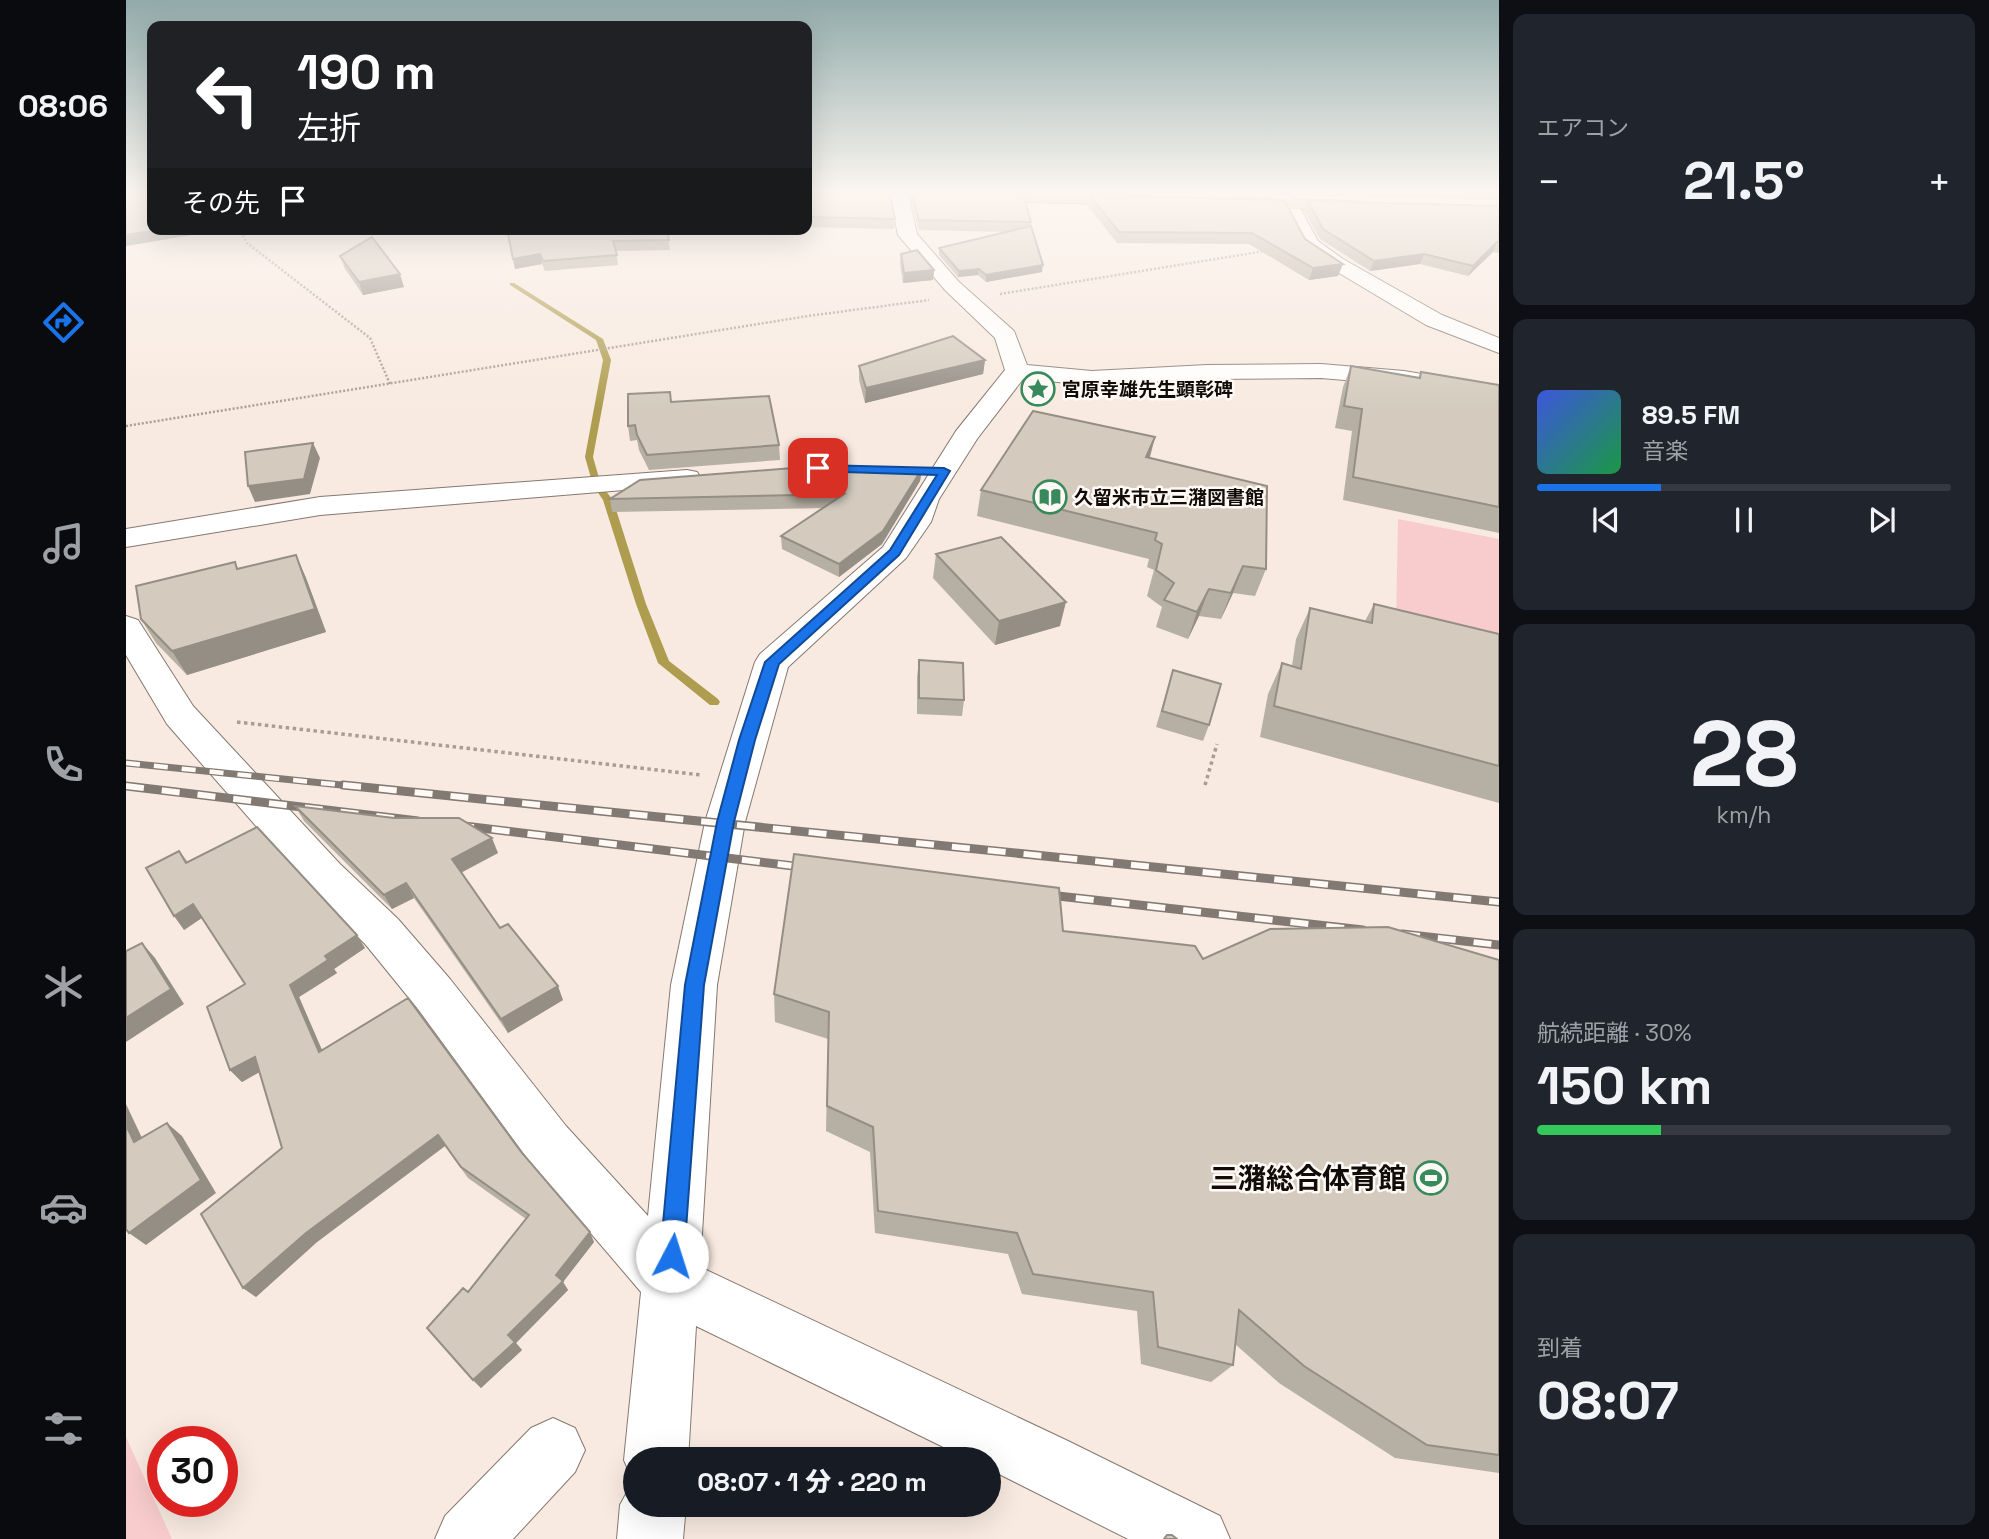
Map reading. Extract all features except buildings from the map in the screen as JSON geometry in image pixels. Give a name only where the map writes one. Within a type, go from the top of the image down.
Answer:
[{"type":"street","points":[[935,266],[952,286],[1006,336],[1017,371]]},
{"type":"street","points":[[1341,266],[1434,320],[1499,346]]},
{"type":"street","points":[[1017,371],[1092,378],[1207,372],[1321,371],[1405,378],[1499,394]]},
{"type":"street","points":[[657,1447],[694,985],[717,857],[772,662],[895,552],[925,471],[965,437],[1017,371]]},
{"type":"street","points":[[126,538],[320,506],[716,476]]},
{"type":"street","points":[[126,627],[180,715],[325,876],[382,932],[434,994],[548,1144],[670,1283],[1046,1463],[1197,1539]]},
{"type":"street","points":[[468,1539],[553,1450]]},
{"type":"street","points":[[650,1539],[652,1517]]},
{"type":"path","points":[[277,266],[370,338],[390,384]]},
{"type":"path","points":[[126,426],[869,307],[968,298],[1172,266]]},
{"type":"path","points":[[180,715],[737,779]]},
{"type":"path","points":[[1205,785],[1217,744]]},
{"type":"shaded area","points":[[1398,519],[1499,539],[1499,648],[1396,625]]},
{"type":"shaded area","points":[[126,1437],[147,1484],[147,1517],[162,1517],[172,1539],[126,1539]]},
{"type":"waterway","points":[[512,284],[599,339],[607,360],[589,457],[597,485],[608,500],[641,604],[664,663],[714,702]]},
{"type":"railway","points":[[126,763],[361,787]]},
{"type":"railway","points":[[343,785],[1499,902]]},
{"type":"railway","points":[[132,787],[126,786],[418,821]]},
{"type":"railway","points":[[456,825],[810,868]]},
{"type":"railway","points":[[1040,894],[1363,930]]},
{"type":"railway","points":[[1402,934],[1499,945]]},
{"type":"place","name":"宮原幸雄先生顕彰碑","points":[[1038,389]]},
{"type":"place","name":"久留米市立三潴図書館","points":[[1050,497]]},
{"type":"place","name":"三潴総合体育館","points":[[1431,1178]]},
{"type":"route","points":[[672,1256],[694,985],[725,822],[772,662],[895,552],[906,532],[916,522],[925,499],[944,471],[818,468]]}]
